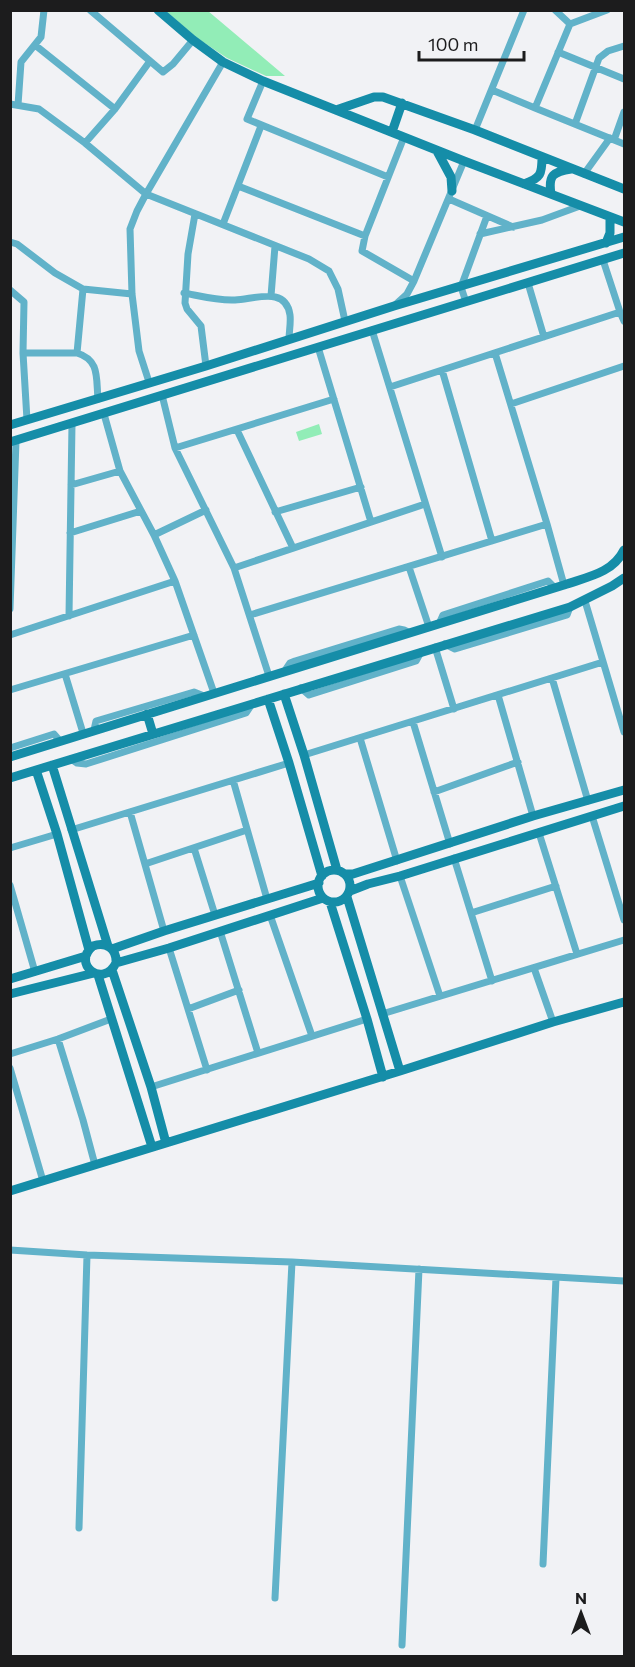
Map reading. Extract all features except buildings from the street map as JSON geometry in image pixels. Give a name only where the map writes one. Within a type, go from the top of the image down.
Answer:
[{"type":"street","points":[[44,10],[41,37],[21,62],[14,104],[39,109],[85,143],[146,194],[309,259],[329,271],[338,289],[345,321]]},
{"type":"street","points":[[90,10],[164,72],[193,40]]},
{"type":"street","points":[[158,10],[193,40],[224,62],[263,81],[437,151],[624,222]]},
{"type":"street","points":[[475,130],[524,10]]},
{"type":"street","points":[[555,10],[570,24]]},
{"type":"street","points":[[535,108],[570,24],[607,10]]},
{"type":"street","points":[[35,45],[115,109]]},
{"type":"street","points":[[575,124],[597,69],[599,58],[624,46]]},
{"type":"street","points":[[558,52],[624,79]]},
{"type":"street","points":[[85,143],[115,109],[150,61]]},
{"type":"street","points":[[149,382],[138,351],[132,294],[130,229],[146,194],[224,62]]},
{"type":"street","points":[[263,81],[247,119],[388,177]]},
{"type":"street","points":[[492,90],[624,144]]},
{"type":"street","points":[[336,110],[374,97],[383,97],[475,130],[624,189]]},
{"type":"street","points":[[392,132],[402,103]]},
{"type":"street","points":[[584,174],[612,139],[624,112]]},
{"type":"street","points":[[223,224],[261,126]]},
{"type":"street","points":[[404,137],[365,236],[362,251],[414,281]]},
{"type":"street","points":[[437,151],[451,177],[451,195]]},
{"type":"street","points":[[524,184],[534,180],[540,174],[542,157]]},
{"type":"street","points":[[394,306],[407,294],[414,281],[464,161]]},
{"type":"street","points":[[551,194],[549,181],[552,175],[558,171],[571,169]]},
{"type":"street","points":[[238,186],[365,236]]},
{"type":"street","points":[[451,195],[487,216],[513,227]]},
{"type":"street","points":[[480,234],[542,220],[580,206]]},
{"type":"street","points":[[195,214],[184,293],[187,309],[201,326],[207,366]]},
{"type":"street","points":[[466,302],[460,287],[487,216]]},
{"type":"street","points":[[606,243],[610,232],[610,217]]},
{"type":"street","points":[[10,426],[624,237]]},
{"type":"street","points":[[10,242],[17,244],[55,273],[83,289],[132,294]]},
{"type":"street","points":[[271,296],[275,246]]},
{"type":"street","points":[[10,609],[13,441],[624,253]]},
{"type":"street","points":[[603,260],[624,321]]},
{"type":"street","points":[[528,284],[544,337]]},
{"type":"street","points":[[77,353],[83,289]]},
{"type":"street","points":[[10,290],[24,302],[23,353],[27,420]]},
{"type":"street","points":[[448,290],[453,306]]},
{"type":"street","points":[[184,293],[233,301],[279,297],[285,303],[290,315],[289,339]]},
{"type":"street","points":[[390,387],[620,312]]},
{"type":"street","points":[[372,330],[442,557]]},
{"type":"street","points":[[318,347],[371,522]]},
{"type":"street","points":[[23,353],[77,353],[85,356],[94,364],[98,399]]},
{"type":"street","points":[[495,353],[547,524],[559,587]]},
{"type":"street","points":[[237,356],[238,367],[241,371]]},
{"type":"street","points":[[224,360],[228,370],[226,375]]},
{"type":"street","points":[[511,404],[624,366]]},
{"type":"street","points":[[442,370],[492,541]]},
{"type":"street","points":[[162,395],[175,448],[234,567],[269,676]]},
{"type":"street","points":[[175,448],[334,399]]},
{"type":"street","points":[[87,402],[88,412],[92,418]]},
{"type":"street","points":[[69,616],[71,485],[75,423],[79,415],[75,406]]},
{"type":"street","points":[[104,414],[120,471],[175,581],[194,635],[209,695]]},
{"type":"street","points":[[237,430],[293,548]]},
{"type":"street","points":[[71,485],[120,471]]},
{"type":"street","points":[[276,512],[361,487]]},
{"type":"street","points":[[234,567],[426,504]]},
{"type":"street","points":[[154,535],[206,510]]},
{"type":"street","points":[[70,532],[141,511]]},
{"type":"street","points":[[249,615],[547,524]]},
{"type":"street","points":[[10,757],[559,587],[607,570],[620,560],[624,550]]},
{"type":"street","points":[[409,567],[429,627]]},
{"type":"street","points":[[10,785],[15,777],[36,770],[570,607],[585,601],[624,578]]},
{"type":"street","points":[[10,635],[175,581]]},
{"type":"street","points":[[439,624],[442,615],[548,581],[559,587]]},
{"type":"street","points":[[585,601],[624,732]]},
{"type":"street","points":[[440,645],[455,649],[567,615],[570,607]]},
{"type":"street","points":[[472,614],[480,634]]},
{"type":"street","points":[[284,672],[290,663],[295,661],[399,629],[410,633]]},
{"type":"street","points":[[10,690],[194,635]]},
{"type":"street","points":[[440,645],[454,709]]},
{"type":"street","points":[[350,651],[356,671]]},
{"type":"street","points":[[302,688],[309,695],[416,661],[422,651]]},
{"type":"street","points":[[304,755],[603,663]]},
{"type":"street","points":[[65,674],[83,734]]},
{"type":"street","points":[[552,678],[588,801]]},
{"type":"street","points":[[94,730],[96,722],[194,692],[209,695]]},
{"type":"street","points":[[284,694],[341,872],[350,882],[348,894],[400,1071]]},
{"type":"street","points":[[498,695],[533,816]]},
{"type":"street","points":[[268,699],[289,763],[320,880],[320,894],[326,900],[367,1019],[383,1077]]},
{"type":"street","points":[[71,759],[81,764],[96,760],[246,713],[252,704]]},
{"type":"street","points":[[147,714],[153,734]]},
{"type":"street","points":[[412,722],[450,844]]},
{"type":"street","points":[[10,748],[54,734],[60,741]]},
{"type":"street","points":[[360,738],[397,861]]},
{"type":"street","points":[[434,792],[518,762]]},
{"type":"street","points":[[71,830],[289,763]]},
{"type":"street","points":[[52,765],[71,830],[110,947],[116,958],[114,967],[166,1143]]},
{"type":"street","points":[[36,770],[57,834],[87,953],[87,966],[96,974],[152,1147]]},
{"type":"street","points":[[233,780],[267,899]]},
{"type":"street","points":[[10,979],[87,953],[98,944],[110,947],[267,899],[320,880],[329,871],[353,874],[533,816],[624,790]]},
{"type":"street","points":[[10,994],[96,974],[103,975],[114,967],[220,931],[326,900],[339,902],[348,894],[368,884],[624,806]]},
{"type":"street","points":[[130,812],[164,931]]},
{"type":"street","points":[[592,816],[624,920]]},
{"type":"street","points":[[145,864],[247,830]]},
{"type":"street","points":[[539,833],[577,954]]},
{"type":"street","points":[[10,848],[57,834]]},
{"type":"street","points":[[194,848],[215,915]]},
{"type":"street","points":[[454,858],[492,981]]},
{"type":"street","points":[[400,876],[440,996]]},
{"type":"street","points":[[10,885],[34,972]]},
{"type":"street","points":[[471,913],[556,886]]},
{"type":"street","points":[[270,915],[312,1036]]},
{"type":"street","points":[[220,931],[258,1053]]},
{"type":"street","points":[[382,1014],[624,939]]},
{"type":"street","points":[[169,948],[207,1070]]},
{"type":"street","points":[[534,968],[553,1023]]},
{"type":"street","points":[[188,1009],[238,990]]},
{"type":"street","points":[[10,1191],[624,1002]]},
{"type":"street","points":[[10,1054],[111,1019]]},
{"type":"street","points":[[151,1087],[367,1019]]},
{"type":"street","points":[[58,1039],[95,1165]]},
{"type":"street","points":[[10,1068],[43,1181]]},
{"type":"street","points":[[10,1250],[292,1262],[624,1281]]},
{"type":"street","points":[[79,1528],[87,1255]]},
{"type":"street","points":[[275,1598],[292,1262]]},
{"type":"street","points":[[402,1645],[419,1269]]},
{"type":"street","points":[[543,1564],[556,1278]]},
{"type":"green space","points":[[166,11],[208,11],[285,76],[266,76],[227,58],[197,38]]},
{"type":"green space","points":[[319,424],[322,434],[299,441],[296,432]]}]
